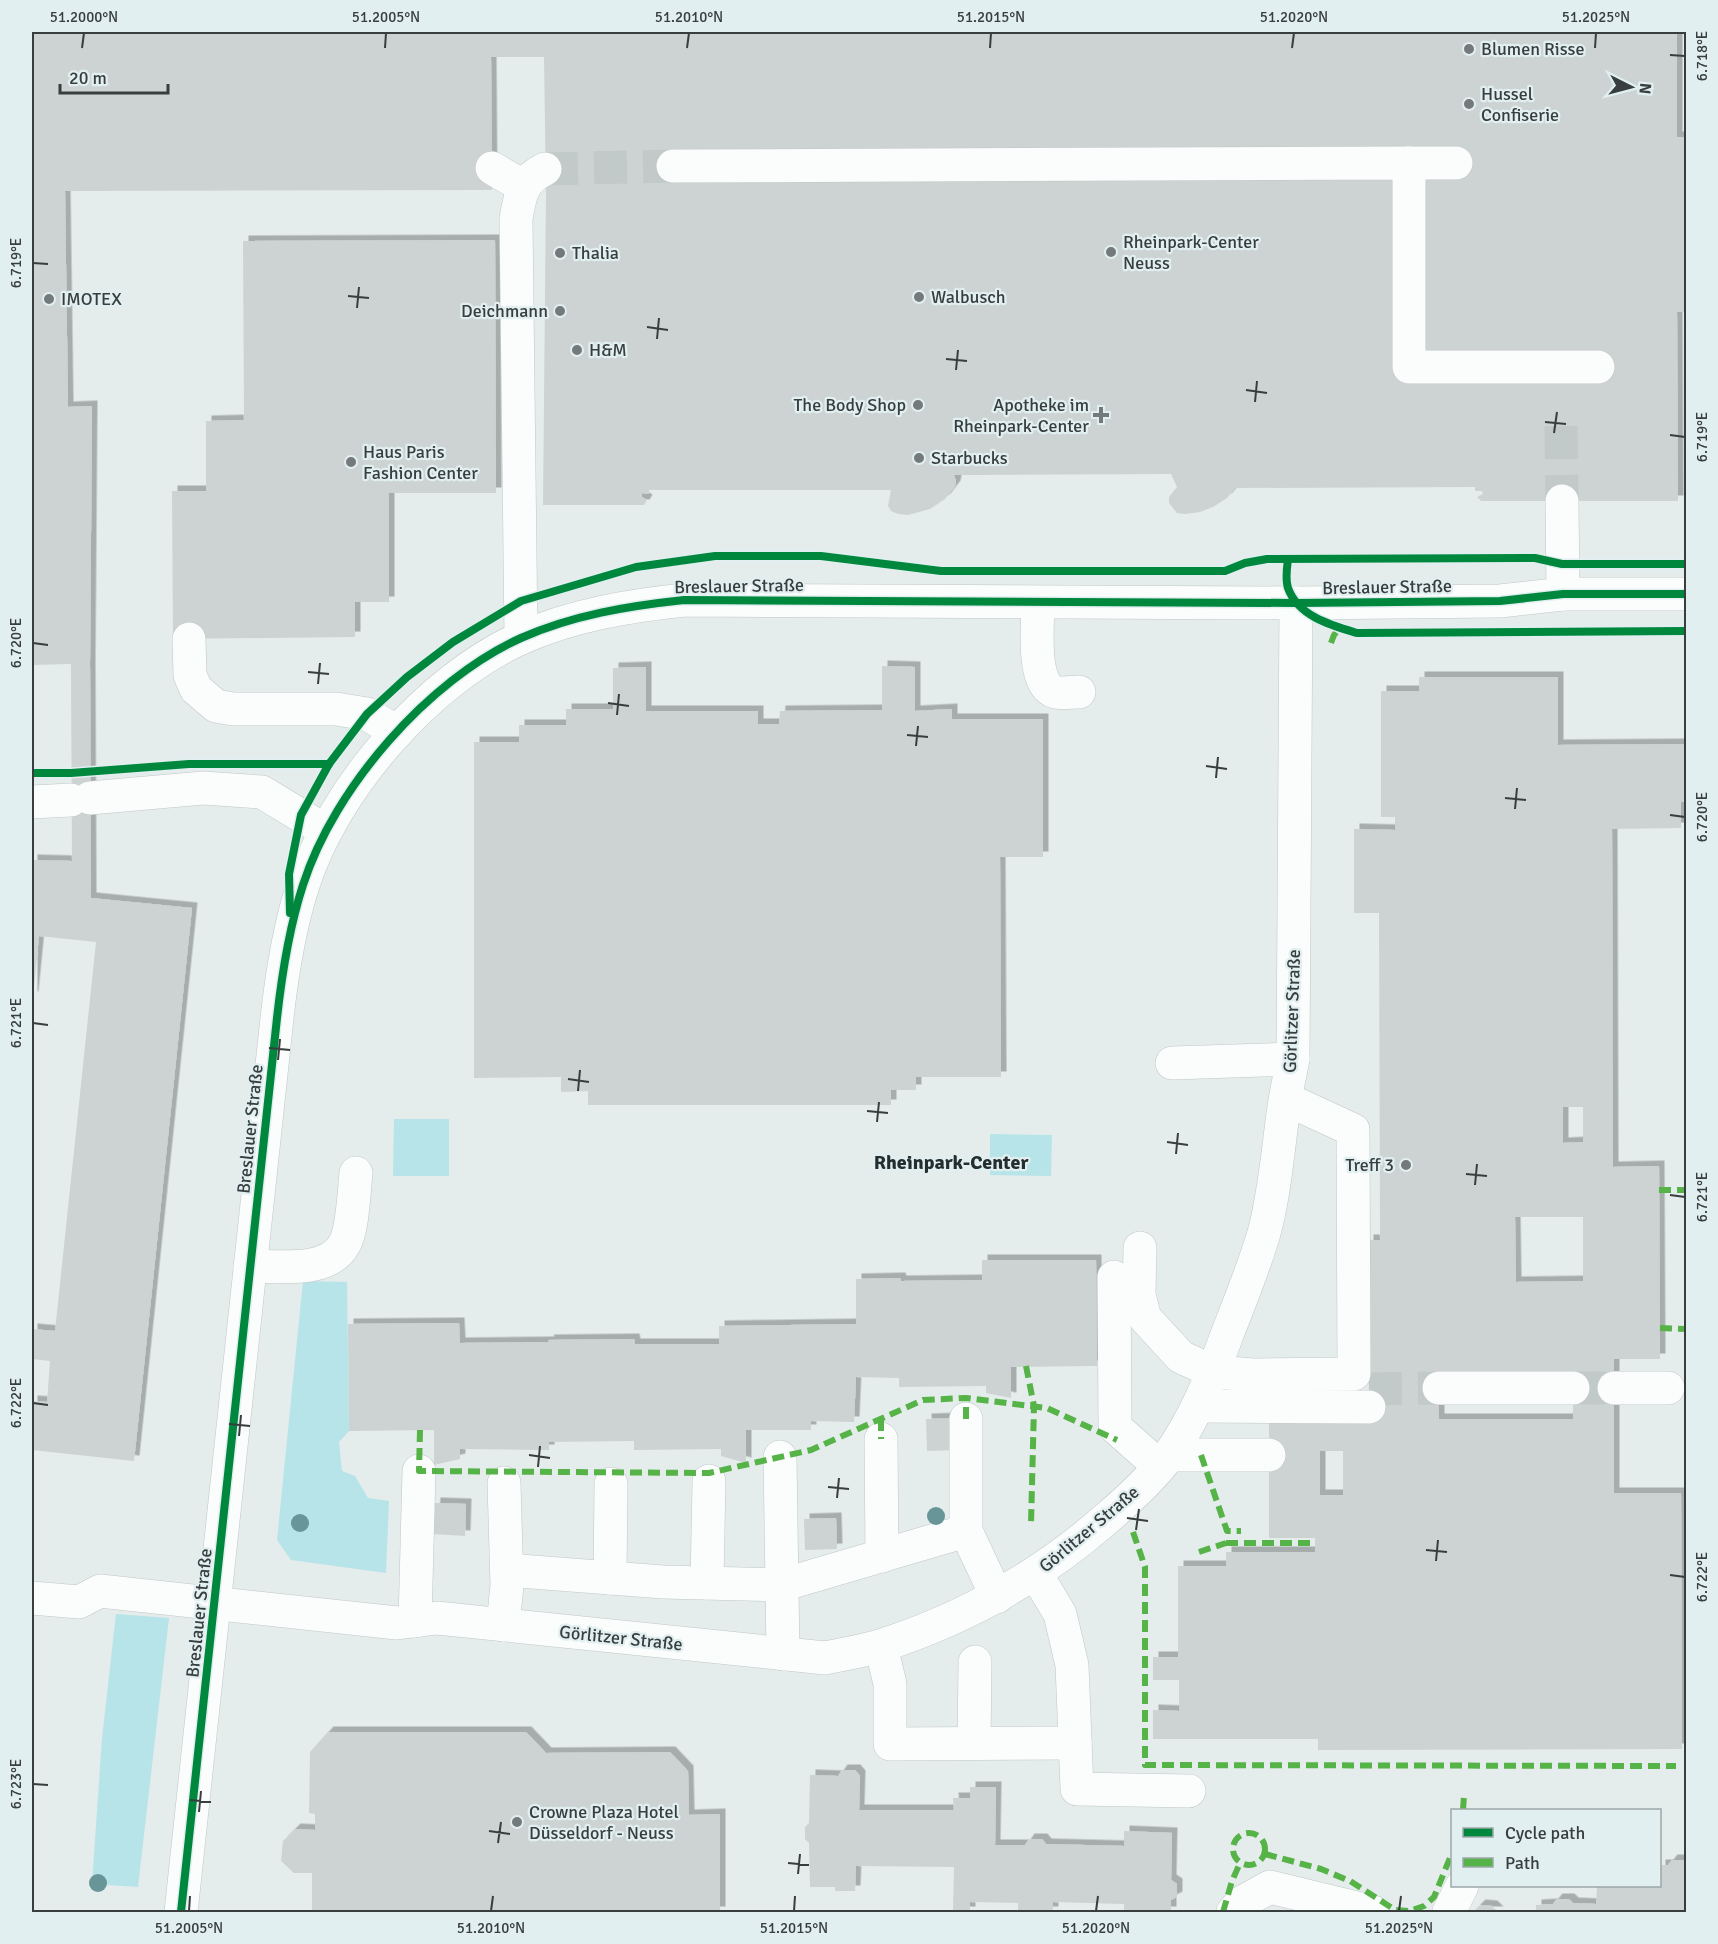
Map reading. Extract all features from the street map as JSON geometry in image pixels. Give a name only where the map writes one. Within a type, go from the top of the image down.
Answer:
[{"type":"street","points":[[1409,163],[1409,367],[1598,366]]},
{"type":"street","points":[[673,166],[1456,163]]},
{"type":"street","points":[[492,168],[534,178],[516,219],[521,638]]},
{"type":"street","points":[[1562,501],[1563,594]]},
{"type":"street","name":"Breslauer Straße","points":[[181,1912],[282,974],[290,930],[303,882],[326,831],[354,787],[398,732],[424,705],[473,665],[521,638],[573,620],[627,606],[684,600],[1296,603],[1500,601],[1563,594],[1686,594]]},
{"type":"street","points":[[1038,603],[1039,669],[1043,683],[1054,692],[1079,692]]},
{"type":"street","name":"Görlitzer Straße","points":[[32,1598],[79,1602],[100,1591],[397,1623],[437,1618],[825,1658],[881,1646],[933,1627],[997,1597],[1036,1574],[1081,1541],[1124,1504],[1164,1461],[1198,1406],[1214,1372],[1249,1281],[1264,1233],[1277,1175],[1293,1059],[1296,603]]},
{"type":"street","points":[[189,639],[190,675],[196,689],[216,706],[233,709],[336,709],[367,714],[398,732]]},
{"type":"street","points":[[32,802],[203,788],[262,792],[326,831]]},
{"type":"street","points":[[1172,1064],[1293,1059]]},
{"type":"street","points":[[1286,1099],[1353,1130],[1364,1390]]},
{"type":"street","points":[[250,1266],[315,1265],[335,1257],[346,1242],[356,1173]]},
{"type":"street","points":[[1140,1248],[1139,1295],[1145,1318],[1181,1357],[1214,1372],[1364,1390]]},
{"type":"street","points":[[1114,1277],[1115,1427],[1164,1461],[1269,1455]]},
{"type":"street","points":[[1439,1388],[1573,1388]]},
{"type":"street","points":[[1614,1388],[1668,1388]]},
{"type":"street","points":[[1198,1406],[1364,1390]]},
{"type":"street","points":[[966,1419],[966,1532],[997,1597]]},
{"type":"street","points":[[881,1439],[882,1556]]},
{"type":"street","points":[[780,1457],[783,1654]]},
{"type":"street","points":[[415,1621],[419,1471]]},
{"type":"street","points":[[707,1583],[709,1481]]},
{"type":"street","points":[[503,1625],[507,1585],[504,1483]]},
{"type":"street","points":[[610,1578],[611,1484]]},
{"type":"street","points":[[507,1570],[610,1578],[782,1585],[966,1532]]},
{"type":"street","points":[[1036,1574],[1060,1614],[1072,1665],[1077,1790],[1189,1791]]},
{"type":"street","points":[[881,1646],[890,1683],[890,1744],[1075,1743]]},
{"type":"street","points":[[974,1743],[975,1662]]},
{"type":"street","points":[[1233,1912],[1241,1903],[1270,1887],[1373,1912]]},
{"type":"street","points":[[1449,1912],[1462,1887]]},
{"type":"shaded area","points":[[394,1119],[449,1119],[449,1176],[393,1176]]},
{"type":"shaded area","points":[[990,1134],[1052,1135],[1051,1176],[990,1175]]},
{"type":"shaded area","points":[[303,1281],[347,1282],[349,1431],[339,1442],[342,1471],[355,1476],[368,1498],[389,1501],[386,1573],[291,1560],[277,1540]]},
{"type":"shaded area","points":[[116,1614],[169,1618],[138,1887],[92,1884],[102,1738]]},
{"type":"building","name":"Rheinpark-Center Neuss","points":[[32,32],[1677,32],[1677,137],[1686,137],[1686,312],[1677,312],[1678,501],[1481,501],[1477,497],[1483,494],[1482,491],[1475,491],[1475,487],[1235,488],[1227,498],[1213,507],[1185,514],[1177,513],[1169,503],[1169,497],[1177,487],[1171,474],[954,475],[955,486],[945,499],[930,509],[908,515],[891,511],[888,506],[891,490],[649,490],[649,494],[642,493],[642,497],[647,500],[644,505],[543,505],[546,192],[544,57],[491,57],[492,190],[65,191],[68,407],[92,406],[91,898],[192,908],[134,1461],[32,1450],[32,1401],[47,1402],[50,1361],[32,1359],[32,1329],[55,1331],[96,942],[39,936],[32,997],[32,860],[72,861],[71,664],[32,665]]},
{"type":"building","name":"Haus Paris Fashion Center","points":[[495,240],[496,493],[389,493],[389,602],[355,602],[355,637],[173,639],[172,491],[206,491],[206,421],[244,420],[243,241]]},
{"type":"building","points":[[882,666],[915,667],[915,711],[952,709],[952,719],[1043,719],[1043,857],[1000,857],[1001,1077],[916,1077],[916,1090],[891,1090],[891,1105],[588,1105],[588,1091],[561,1092],[561,1077],[474,1078],[474,742],[519,742],[519,725],[566,725],[566,709],[613,709],[613,668],[646,667],[646,711],[758,711],[758,724],[779,724],[780,711],[882,710]]},
{"type":"building","points":[[1419,677],[1558,677],[1558,745],[1686,744],[1686,802],[1681,802],[1681,828],[1612,829],[1613,1167],[1659,1166],[1660,1359],[1614,1359],[1614,1493],[1681,1493],[1682,1749],[1318,1750],[1318,1739],[1153,1739],[1153,1710],[1179,1711],[1179,1680],[1153,1680],[1153,1657],[1178,1657],[1178,1566],[1226,1566],[1226,1552],[1315,1552],[1315,1538],[1269,1538],[1269,1420],[1369,1419],[1368,1240],[1380,1240],[1379,913],[1354,913],[1354,829],[1395,830],[1395,817],[1381,817],[1381,691],[1419,691]],"holes":[[[1563,1107],[1583,1107],[1583,1142],[1563,1143]],[[1515,1217],[1583,1217],[1583,1281],[1516,1282]],[[1439,1379],[1573,1379],[1573,1419],[1439,1419]],[[1320,1451],[1343,1451],[1343,1495],[1320,1495]]]},
{"type":"building","points":[[982,1260],[1096,1260],[1097,1366],[1011,1367],[1011,1398],[986,1393],[986,1386],[899,1387],[899,1378],[856,1377],[854,1422],[811,1421],[811,1430],[746,1430],[746,1463],[721,1456],[721,1449],[634,1450],[634,1441],[549,1442],[549,1450],[460,1449],[460,1459],[434,1465],[434,1430],[349,1431],[348,1324],[459,1323],[460,1343],[634,1339],[635,1344],[719,1344],[719,1326],[856,1324],[856,1279],[982,1280]]},
{"type":"building","points":[[958,1418],[959,1450],[927,1451],[926,1419]]},
{"type":"building","points":[[435,1503],[466,1504],[465,1536],[433,1534]]},
{"type":"building","points":[[836,1518],[837,1549],[805,1550],[804,1519]]},
{"type":"building","name":"Crowne Plaza Hotel Düsseldorf - Neuss","points":[[328,1732],[526,1732],[546,1753],[670,1752],[688,1771],[689,1815],[720,1814],[720,1912],[312,1912],[312,1873],[294,1873],[281,1861],[283,1841],[295,1829],[315,1830],[315,1814],[309,1813],[310,1752]]},
{"type":"building","points":[[842,1770],[855,1770],[860,1776],[859,1810],[954,1810],[953,1798],[970,1798],[970,1787],[996,1787],[995,1845],[1025,1845],[1029,1839],[1042,1839],[1046,1844],[1124,1846],[1124,1831],[1172,1833],[1171,1880],[1177,1884],[1177,1897],[1171,1900],[1171,1912],[1124,1912],[1124,1904],[1053,1902],[1053,1912],[1018,1912],[1018,1903],[970,1902],[970,1912],[953,1912],[954,1867],[856,1866],[855,1891],[835,1891],[835,1887],[810,1887],[809,1843],[805,1839],[805,1827],[809,1823],[810,1775],[838,1776]]},
{"type":"building","points":[[1672,1860],[1683,1860],[1686,1864],[1686,1912],[1536,1912],[1536,1905],[1553,1904],[1557,1899],[1569,1899],[1573,1903],[1596,1904],[1597,1887],[1661,1887],[1661,1865],[1668,1865]]},
{"type":"building","points":[[1480,1905],[1492,1906],[1498,1912],[1475,1912]]},
{"type":"tunnel","points":[[545,169],[673,166]]},
{"type":"tunnel","points":[[1561,426],[1562,501]]},
{"type":"tunnel","points":[[1369,1389],[1439,1388]]},
{"type":"tunnel","points":[[1573,1388],[1614,1388]]},
{"type":"marked path","points":[[1331,643],[1340,628]]},
{"type":"marked path","points":[[1659,1190],[1686,1190]]},
{"type":"marked path","points":[[1660,1328],[1686,1329]]},
{"type":"marked path","points":[[1026,1366],[1034,1406],[1031,1524]]},
{"type":"marked path","points":[[966,1398],[966,1419]]},
{"type":"marked path","points":[[420,1430],[419,1471],[709,1473],[811,1450],[923,1400],[966,1398],[1047,1408],[1117,1440]]},
{"type":"marked path","points":[[881,1419],[881,1439]]},
{"type":"marked path","points":[[1201,1455],[1227,1531],[1241,1531]]},
{"type":"marked path","points":[[1133,1532],[1145,1567],[1145,1765],[1676,1766]]},
{"type":"marked path","points":[[1199,1552],[1226,1543],[1227,1537]]},
{"type":"marked path","points":[[1226,1543],[1310,1543]]},
{"type":"marked path","points":[[1463,1809],[1464,1796]]},
{"type":"marked path","points":[[1249,1833],[1260,1838],[1265,1849],[1260,1860],[1249,1865],[1238,1860],[1233,1849],[1238,1838],[1249,1833]]},
{"type":"marked path","points":[[1265,1854],[1321,1869],[1350,1881],[1395,1910],[1410,1911],[1424,1906],[1434,1897],[1451,1855]]},
{"type":"marked path","points":[[1223,1912],[1240,1863]]},
{"type":"cycle path","points":[[290,913],[289,874],[301,815],[329,764],[367,714],[407,677],[453,642],[521,601],[636,567],[715,556],[821,556],[941,571],[1225,571],[1245,563],[1267,559],[1535,558],[1562,564],[1686,564]]},
{"type":"cycle path","points":[[1288,559],[1287,585],[1299,606],[1316,618],[1357,633],[1686,631]]},
{"type":"cycle path","points":[[181,1912],[277,1018],[287,951],[303,885],[317,848],[337,811],[361,775],[419,709],[452,681],[486,657],[521,638],[581,617],[642,605],[684,600],[1296,603],[1500,601],[1563,594],[1686,594]]},
{"type":"cycle path","points":[[32,773],[71,773],[189,764],[329,764]]},
{"type":"place","name":"Blumen Risse","points":[[1469,49]]},
{"type":"place","name":"Hussel Confiserie","points":[[1469,104]]},
{"type":"place","name":"Rheinpark-Center Neuss","points":[[1111,252]]},
{"type":"place","name":"Thalia","points":[[560,253]]},
{"type":"place","name":"Walbusch","points":[[919,297]]},
{"type":"place","name":"IMOTEX","points":[[49,299]]},
{"type":"place","name":"Deichmann","points":[[560,311]]},
{"type":"place","name":"H&M","points":[[577,350]]},
{"type":"place","name":"The Body Shop","points":[[918,405]]},
{"type":"place","name":"Apotheke im Rheinpark-Center","points":[[1101,415]]},
{"type":"place","name":"Starbucks","points":[[919,458]]},
{"type":"place","name":"Haus Paris Fashion Center","points":[[351,462]]},
{"type":"place","name":"Treff 3","points":[[1406,1165]]},
{"type":"place","name":"Crowne Plaza Hotel Düsseldorf - Neuss","points":[[517,1822]]},
{"type":"district","name":"Rheinpark-Center","points":[[951,1162]]}]
